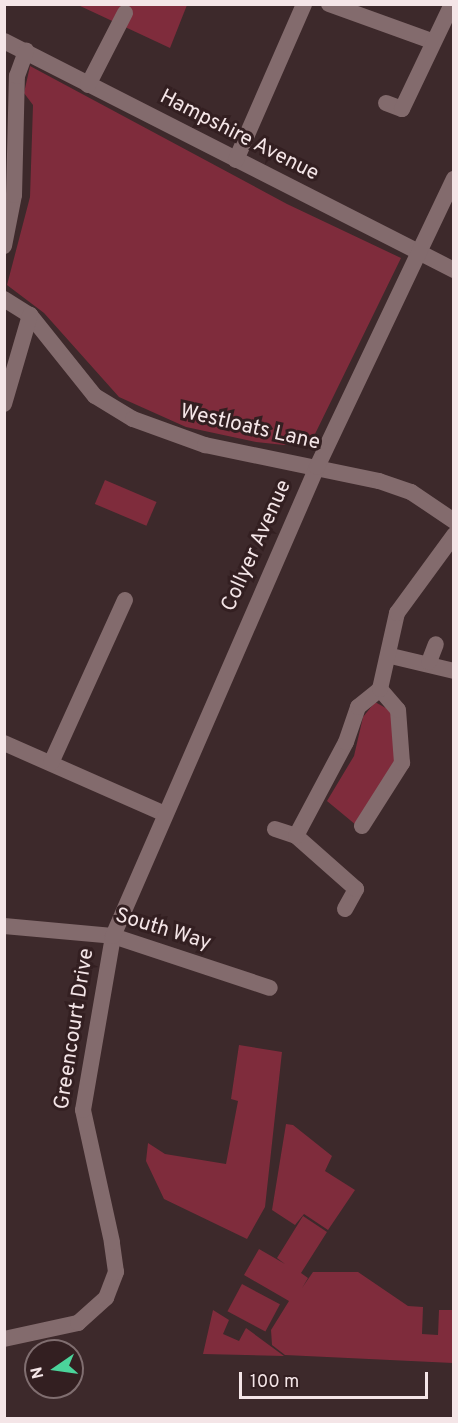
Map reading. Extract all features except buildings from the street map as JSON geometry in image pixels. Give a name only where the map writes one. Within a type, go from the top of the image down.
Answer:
[{"type":"street","points":[[236,160],[304,4]]},
{"type":"street","points":[[329,4],[432,41]]},
{"type":"street","points":[[386,103],[402,109],[432,41],[452,4]]},
{"type":"street","points":[[88,85],[125,13]]},
{"type":"street","name":"Hampshire Avenue","points":[[4,41],[453,270]]},
{"type":"street","points":[[4,246],[14,195],[17,76],[26,51]]},
{"type":"street","name":"Collyer Avenue","points":[[113,936],[316,467],[453,179]]},
{"type":"street","name":"Westloats Lane","points":[[4,299],[30,315],[94,396],[133,419],[205,445],[316,467],[411,492],[453,521]]},
{"type":"street","points":[[4,404],[30,315]]},
{"type":"street","points":[[296,836],[346,742],[358,707],[380,689],[391,656],[397,613],[453,535]]},
{"type":"street","points":[[51,763],[125,600]]},
{"type":"street","points":[[429,662],[436,644]]},
{"type":"street","points":[[391,656],[429,662],[453,671]]},
{"type":"street","points":[[362,826],[402,763],[398,710],[380,689]]},
{"type":"street","points":[[4,743],[165,814]]},
{"type":"street","points":[[274,829],[296,836],[356,889],[345,909]]},
{"type":"street","name":"South Way","points":[[4,926],[113,936],[270,988]]},
{"type":"street","name":"Greencourt Drive","points":[[4,1339],[78,1323],[106,1298],[116,1272],[83,1117],[113,936]]},
{"type":"shaded area","points":[[78,5],[187,5],[170,48]]},
{"type":"shaded area","points":[[30,66],[287,204],[401,258],[315,434],[284,445],[256,442],[186,427],[119,397],[44,313],[7,285],[30,197],[33,105],[24,93]]},
{"type":"shaded area","points":[[105,480],[157,502],[146,526],[95,504]]},
{"type":"shaded area","points":[[375,702],[393,712],[398,757],[356,825],[327,801],[354,756],[363,717]]},
{"type":"shaded area","points":[[239,1045],[282,1052],[265,1207],[247,1239],[164,1199],[146,1161],[148,1143],[165,1154],[226,1164],[238,1101],[231,1099]]},
{"type":"shaded area","points":[[286,1124],[293,1125],[332,1156],[325,1171],[355,1190],[328,1230],[304,1214],[295,1225],[272,1210]]},
{"type":"shaded area","points":[[303,1216],[327,1232],[301,1273],[308,1278],[302,1288],[313,1272],[358,1272],[408,1306],[423,1307],[422,1334],[438,1335],[439,1310],[453,1310],[453,1363],[285,1355],[272,1345],[271,1330],[289,1301],[244,1275],[259,1249],[285,1264],[277,1258]]},
{"type":"shaded area","points":[[242,1284],[280,1304],[265,1332],[227,1311]]},
{"type":"shaded area","points":[[213,1310],[229,1320],[223,1334],[239,1341],[246,1328],[284,1356],[203,1354]]}]
